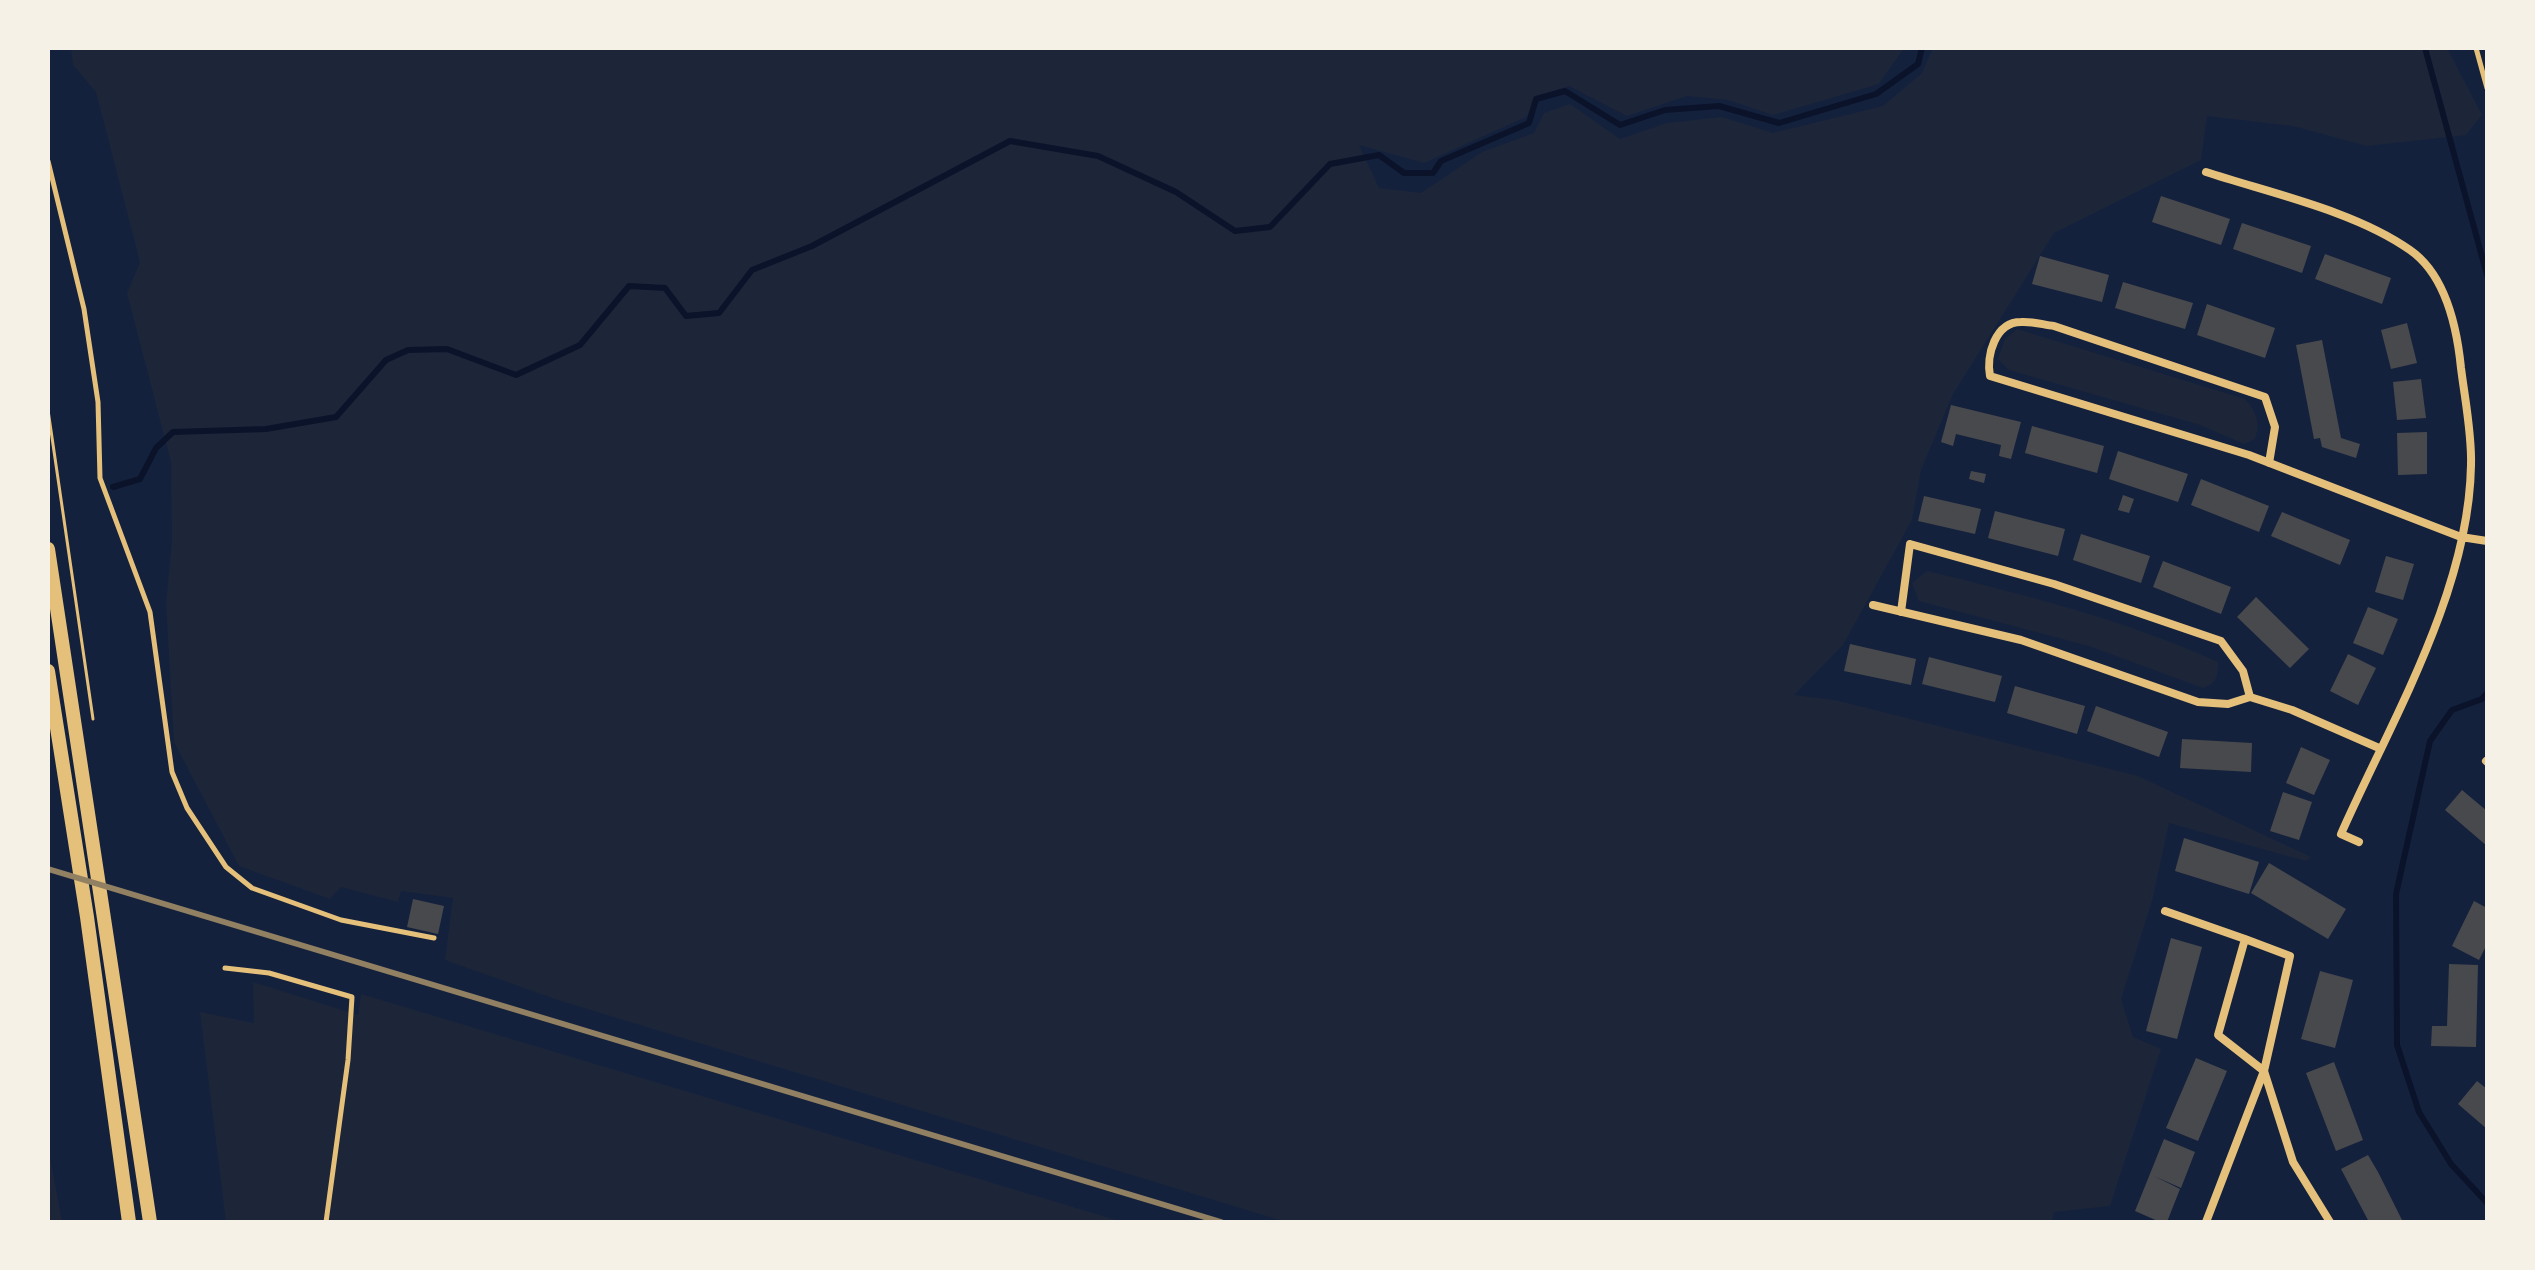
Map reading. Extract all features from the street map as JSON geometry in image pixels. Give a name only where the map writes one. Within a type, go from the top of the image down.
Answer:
[{"type":"main road","points":[[48,549],[75,706],[94,857],[107,925],[150,1222]]},
{"type":"main road","points":[[48,671],[87,917],[129,1222]]},
{"type":"street","points":[[2206,172],[2354,221],[2411,250],[2441,286],[2458,338],[2472,465],[2461,537],[2438,622],[2341,834],[2359,842]]},
{"type":"street","points":[[2269,463],[2275,427],[2265,397],[2054,326],[2018,321],[2000,330],[1987,359],[1990,376],[2269,463],[2461,537],[2487,541]]},
{"type":"street","points":[[1901,612],[1910,544],[2054,584],[2221,641],[2243,671],[2250,697]]},
{"type":"street","points":[[1873,605],[2021,640],[2198,702],[2228,704],[2250,697],[2292,710],[2379,748]]},
{"type":"street","points":[[2165,911],[2290,956],[2264,1071],[2206,1222]]},
{"type":"street","points":[[2245,939],[2218,1035],[2264,1071],[2293,1162],[2330,1222]]},
{"type":"lane","points":[[2476,48],[2487,88]]},
{"type":"lane","points":[[48,161],[84,309],[98,402],[100,478],[150,612],[172,772],[187,808],[226,867],[252,888],[341,920],[434,938]]},
{"type":"lane","points":[[225,968],[269,973],[352,997],[348,1060],[326,1222]]},
{"type":"path","points":[[48,410],[93,722]]},
{"type":"shaded area","points":[[71,48],[1904,48],[1879,84],[1773,115],[1728,100],[1687,96],[1627,116],[1569,86],[1540,96],[1526,117],[1424,163],[1359,145],[1379,188],[1421,193],[1482,152],[1534,133],[1544,113],[1570,104],[1620,139],[1667,123],[1722,117],[1773,133],[1883,106],[1922,73],[1933,48],[2447,48],[2482,115],[2466,135],[2367,146],[2293,126],[2207,116],[2201,160],[2054,233],[1953,394],[1921,470],[1912,520],[1843,645],[1794,695],[1835,700],[2138,776],[2311,857],[2306,861],[2169,823],[2152,901],[2121,999],[2133,1037],[2161,1049],[2110,1206],[2054,1212],[2052,1222],[1286,1222],[558,1000],[445,960],[453,898],[401,891],[398,902],[341,887],[330,899],[239,866],[174,742],[166,603],[172,542],[171,462],[127,293],[140,262],[96,92],[73,65]]},
{"type":"shaded area","points":[[2017,329],[2245,399],[2256,418],[2258,428],[2255,439],[2244,444],[2200,425],[2009,370],[1998,359],[2005,339]]},
{"type":"shaded area","points":[[1927,571],[2038,599],[2147,633],[2218,662],[2217,676],[2214,682],[2203,688],[2089,646],[1919,601],[1912,583]]},
{"type":"shaded area","points":[[253,982],[358,1015],[361,994],[1123,1222],[226,1222],[200,1012],[254,1023]]},
{"type":"shaded area","points":[[48,1145],[62,1222],[48,1222]]},
{"type":"building","points":[[2161,196],[2230,219],[2221,245],[2152,222]]},
{"type":"building","points":[[2242,223],[2311,246],[2302,273],[2233,249]]},
{"type":"building","points":[[2325,254],[2391,278],[2382,304],[2315,279]]},
{"type":"building","points":[[2040,256],[2109,275],[2102,302],[2032,284]]},
{"type":"building","points":[[2123,282],[2193,303],[2185,329],[2115,308]]},
{"type":"building","points":[[2207,304],[2275,328],[2265,358],[2197,335]]},
{"type":"building","points":[[2407,323],[2417,363],[2391,369],[2381,330]]},
{"type":"building","points":[[2322,340],[2341,438],[2360,444],[2356,458],[2322,447],[2320,438],[2314,439],[2296,345]]},
{"type":"building","points":[[2421,379],[2426,418],[2397,420],[2393,382]]},
{"type":"building","points":[[1951,405],[2021,422],[2011,459],[1999,456],[2001,445],[1956,434],[1953,446],[1941,442]]},
{"type":"building","points":[[2032,426],[2104,446],[2097,473],[2025,453]]},
{"type":"building","points":[[2427,432],[2427,474],[2398,475],[2397,433]]},
{"type":"building","points":[[2118,451],[2188,474],[2178,502],[2109,479]]},
{"type":"building","points":[[1971,471],[1986,474],[1984,483],[1969,479]]},
{"type":"building","points":[[2201,479],[2269,506],[2259,532],[2191,505]]},
{"type":"building","points":[[2123,495],[2134,499],[2129,513],[2118,510]]},
{"type":"building","points":[[1924,496],[1981,509],[1975,534],[1918,521]]},
{"type":"building","points":[[1995,511],[2065,529],[2058,556],[1988,538]]},
{"type":"building","points":[[2282,512],[2350,540],[2340,565],[2271,536]]},
{"type":"building","points":[[2081,534],[2150,556],[2141,583],[2073,560]]},
{"type":"building","points":[[2386,556],[2414,564],[2403,600],[2375,592]]},
{"type":"building","points":[[2163,561],[2231,587],[2221,614],[2153,587]]},
{"type":"building","points":[[2256,597],[2309,649],[2290,668],[2237,617]]},
{"type":"building","points":[[2368,607],[2398,619],[2383,655],[2353,643]]},
{"type":"building","points":[[1850,644],[1916,659],[1911,685],[1844,671]]},
{"type":"building","points":[[2348,654],[2376,668],[2358,705],[2330,691]]},
{"type":"building","points":[[1929,657],[2002,676],[1995,702],[1922,684]]},
{"type":"building","points":[[2015,686],[2085,706],[2077,734],[2007,713]]},
{"type":"building","points":[[2096,706],[2168,732],[2159,757],[2087,731]]},
{"type":"building","points":[[2182,739],[2252,743],[2251,772],[2180,768]]},
{"type":"building","points":[[2301,747],[2330,760],[2314,795],[2286,783]]},
{"type":"building","points":[[2462,790],[2487,811],[2487,846],[2445,810]]},
{"type":"building","points":[[2283,792],[2312,802],[2299,840],[2270,831]]},
{"type":"building","points":[[2184,838],[2259,862],[2249,894],[2175,871]]},
{"type":"building","points":[[2269,863],[2346,909],[2328,939],[2251,893]]},
{"type":"building","points":[[413,899],[444,906],[438,934],[407,927]]},
{"type":"building","points":[[2474,901],[2487,908],[2487,944],[2479,960],[2452,946]]},
{"type":"building","points":[[2171,938],[2202,947],[2177,1039],[2146,1031]]},
{"type":"building","points":[[2449,964],[2478,965],[2476,1047],[2431,1046],[2432,1026],[2447,1026]]},
{"type":"building","points":[[2320,971],[2353,980],[2335,1048],[2301,1039]]},
{"type":"building","points":[[2196,1058],[2227,1071],[2198,1141],[2166,1128]]},
{"type":"building","points":[[2334,1062],[2363,1140],[2336,1151],[2306,1073]]},
{"type":"building","points":[[2477,1081],[2487,1089],[2487,1129],[2458,1104]]},
{"type":"building","points":[[2164,1139],[2195,1152],[2181,1188],[2154,1176],[2180,1189],[2167,1222],[2160,1222],[2135,1211]]},
{"type":"building","points":[[2368,1155],[2403,1222],[2369,1222],[2341,1169]]},
{"type":"waterway","points":[[113,487],[140,479],[156,448],[173,432],[266,429],[336,417],[386,360],[408,350],[447,349],[516,375],[580,345],[629,286],[665,288],[686,316],[719,313],[752,270],[812,246],[1010,141],[1098,156],[1176,192],[1235,231],[1270,227],[1330,164],[1379,155],[1404,173],[1433,173],[1441,161],[1529,123],[1536,99],[1565,91],[1620,125],[1665,110],[1719,106],[1779,123],[1876,94],[1918,64],[1922,48]]},
{"type":"waterway","points":[[2425,48],[2487,275]]},
{"type":"waterway","points":[[2487,693],[2482,699],[2452,710],[2430,741],[2396,894],[2397,1045],[2419,1112],[2451,1164],[2487,1203]]},
{"type":"railway","points":[[48,869],[1221,1222]]}]
